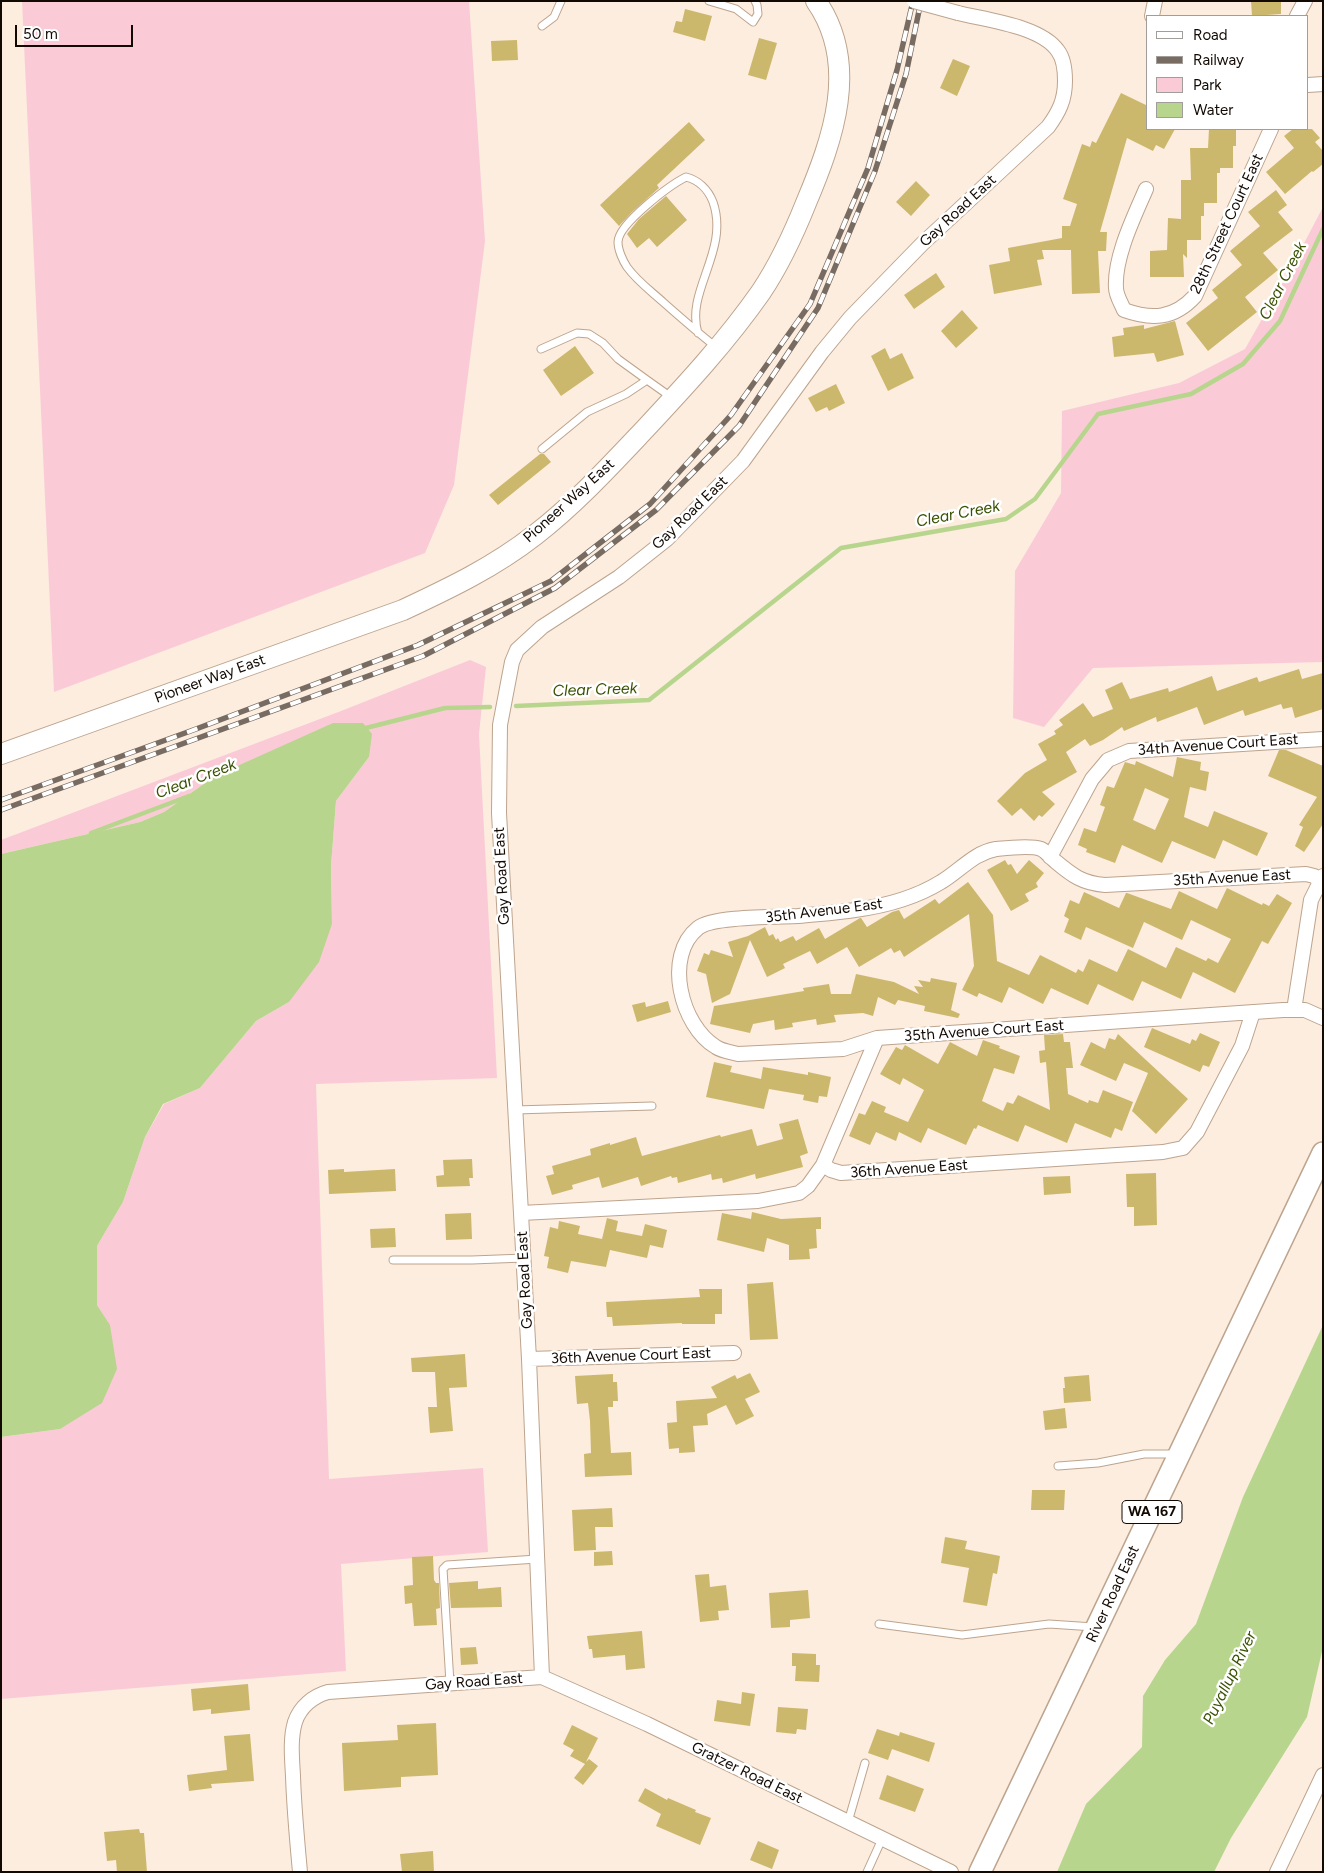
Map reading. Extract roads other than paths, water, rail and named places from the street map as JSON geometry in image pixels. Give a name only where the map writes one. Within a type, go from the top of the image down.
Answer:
[{"type":"main road","name":"Pioneer Way East","points":[[1,754],[403,610],[464,582],[489,567],[535,535],[567,507],[613,463],[718,348],[762,290],[799,221],[819,172],[838,108],[840,72],[835,37],[824,12],[816,1]]},
{"type":"main road","name":"River Road East","points":[[980,1872],[1323,1153]]},
{"type":"street","name":"Gay Road East","points":[[300,1872],[292,1740],[295,1723],[307,1704],[317,1695],[328,1692],[542,1677],[524,1258],[499,813],[500,725],[512,662],[517,650],[542,627],[619,577],[667,539],[743,461],[822,352],[850,318],[922,244],[1048,127],[1058,113],[1063,103],[1065,92],[1064,65],[1057,50],[1042,38],[1017,27],[914,1]]},
{"type":"street","points":[[1152,15],[1154,1]]},
{"type":"street","points":[[1298,15],[1305,1]]},
{"type":"street","points":[[1309,84],[1323,84]]},
{"type":"street","name":"28th Street Court East","points":[[1146,188],[1126,235],[1116,276],[1116,290],[1124,310],[1141,314],[1167,315],[1186,307],[1195,296],[1271,130]]},
{"type":"street","name":"34th Avenue Court East","points":[[1050,857],[1092,780],[1108,760],[1129,751],[1323,739]]},
{"type":"street","name":"35th Avenue East","points":[[680,989],[681,960],[685,945],[697,928],[705,923],[855,910],[900,901],[928,890],[975,856],[993,850],[1041,849],[1071,875],[1081,881],[1105,885],[1306,874],[1321,878]]},
{"type":"street","points":[[1294,1010],[1311,900],[1321,878]]},
{"type":"street","name":"35th Avenue Court East","points":[[680,989],[685,1008],[698,1032],[716,1047],[726,1052],[738,1054],[843,1049],[877,1038],[1253,1012],[1305,1010],[1323,1018]]},
{"type":"street","name":"36th Avenue East","points":[[823,1165],[836,1172],[851,1173],[1163,1152],[1183,1148],[1197,1132],[1225,1082],[1242,1046],[1253,1012]]},
{"type":"street","points":[[521,1212],[758,1201],[799,1193],[808,1186],[823,1165],[877,1038]]},
{"type":"street","name":"36th Avenue Court East","points":[[529,1359],[734,1353]]},
{"type":"street","name":"Gratzer Road East","points":[[542,1677],[647,1724],[951,1872]]},
{"type":"street","points":[[1277,1872],[1323,1775]]},
{"type":"lane","points":[[542,26],[554,16],[561,1]]},
{"type":"lane","points":[[709,1],[736,10],[753,22],[758,14],[757,5],[754,1]]},
{"type":"lane","points":[[698,333],[696,327],[698,303],[717,242],[717,212],[704,187],[694,179],[686,177],[672,184],[631,220],[620,234],[618,242],[621,256],[627,267],[642,284],[698,333],[718,348]]},
{"type":"lane","points":[[541,349],[577,334],[589,334],[603,343],[618,359],[674,398]]},
{"type":"lane","points":[[542,449],[587,412],[626,394],[647,380]]},
{"type":"lane","points":[[515,1110],[652,1106]]},
{"type":"lane","points":[[392,1260],[524,1258]]},
{"type":"lane","points":[[1058,1466],[1098,1463],[1144,1454],[1180,1454]]},
{"type":"lane","points":[[450,1683],[443,1569],[447,1565],[537,1559]]},
{"type":"lane","points":[[879,1624],[962,1635],[1049,1624],[1097,1628]]},
{"type":"lane","points":[[848,1822],[865,1762]]},
{"type":"lane","points":[[867,1872],[882,1839]]},
{"type":"water","points":[[333,723],[363,723],[372,734],[369,757],[336,801],[331,866],[332,924],[319,962],[289,1002],[256,1021],[200,1088],[163,1104],[145,1137],[123,1202],[97,1246],[97,1305],[110,1325],[117,1369],[102,1403],[60,1429],[1,1437],[1,854],[140,822],[164,812],[215,776]]},
{"type":"water","name":"Puyallup River","points":[[1323,1325],[1323,1647],[1307,1717],[1231,1838],[1214,1872],[1057,1872],[1086,1804],[1142,1747],[1143,1696],[1165,1660],[1196,1624],[1243,1497]]},
{"type":"waterway","name":"Clear Creek","points":[[516,706],[649,700],[841,548],[1006,519],[1035,499],[1098,414],[1191,394],[1243,364],[1280,321],[1323,229]]},
{"type":"waterway","name":"Clear Creek","points":[[362,729],[445,708],[490,707]]},
{"type":"waterway","name":"Clear Creek","points":[[91,833],[189,796]]},
{"type":"railway","points":[[1,800],[418,645],[551,581],[650,504],[731,415],[810,304],[868,168],[897,70],[913,1]]},
{"type":"railway","points":[[1,810],[423,656],[555,588],[656,510],[739,426],[818,308],[875,171],[906,74],[921,1]]}]
